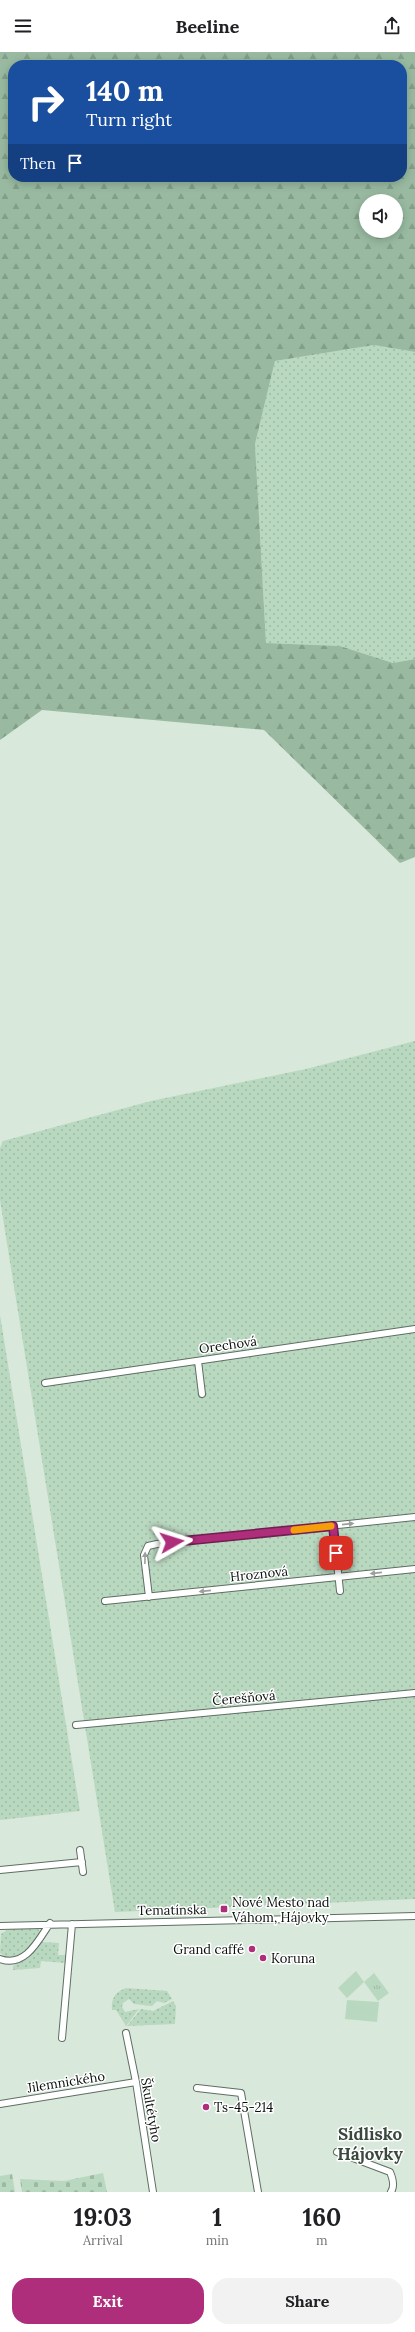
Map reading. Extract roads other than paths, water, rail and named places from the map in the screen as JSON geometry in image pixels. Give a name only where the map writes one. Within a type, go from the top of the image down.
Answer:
[{"type":"street","name":"Orechová","points":[[45,1383],[415,1329]]},
{"type":"street","points":[[198,1361],[202,1394]]},
{"type":"street","points":[[149,1597],[144,1555],[148,1546],[415,1517]]},
{"type":"street","points":[[333,1526],[340,1591]]},
{"type":"street","name":"Hroznová","points":[[105,1601],[415,1569]]},
{"type":"street","name":"Čerešňová","points":[[76,1725],[415,1693]]},
{"type":"street","points":[[80,1850],[83,1872]]},
{"type":"street","points":[[0,1870],[82,1862]]},
{"type":"street","name":"Tematínska","points":[[0,1925],[415,1916]]},
{"type":"street","points":[[0,1960],[8,1962],[19,1961],[29,1952],[50,1923]]},
{"type":"street","points":[[62,2038],[72,1924]]},
{"type":"street","name":"Škultétyho","points":[[126,2033],[136,2082],[153,2192]]},
{"type":"street","name":"Jilemnického","points":[[0,2104],[136,2082]]},
{"type":"street","points":[[197,2088],[241,2093],[258,2192]]},
{"type":"street","points":[[337,2152],[390,2172],[393,2178],[393,2188],[391,2192]]},
{"type":"place","name":"Nové Mesto nad Váhom, Hájovky","points":[[224,1909]]},
{"type":"place","name":"Grand caffé","points":[[252,1949]]},
{"type":"place","name":"Koruna","points":[[263,1958]]},
{"type":"place","name":"Ts-45-214","points":[[206,2107]]},
{"type":"district","name":"Sídlisko Hájovky","points":[[370,2144]]}]
